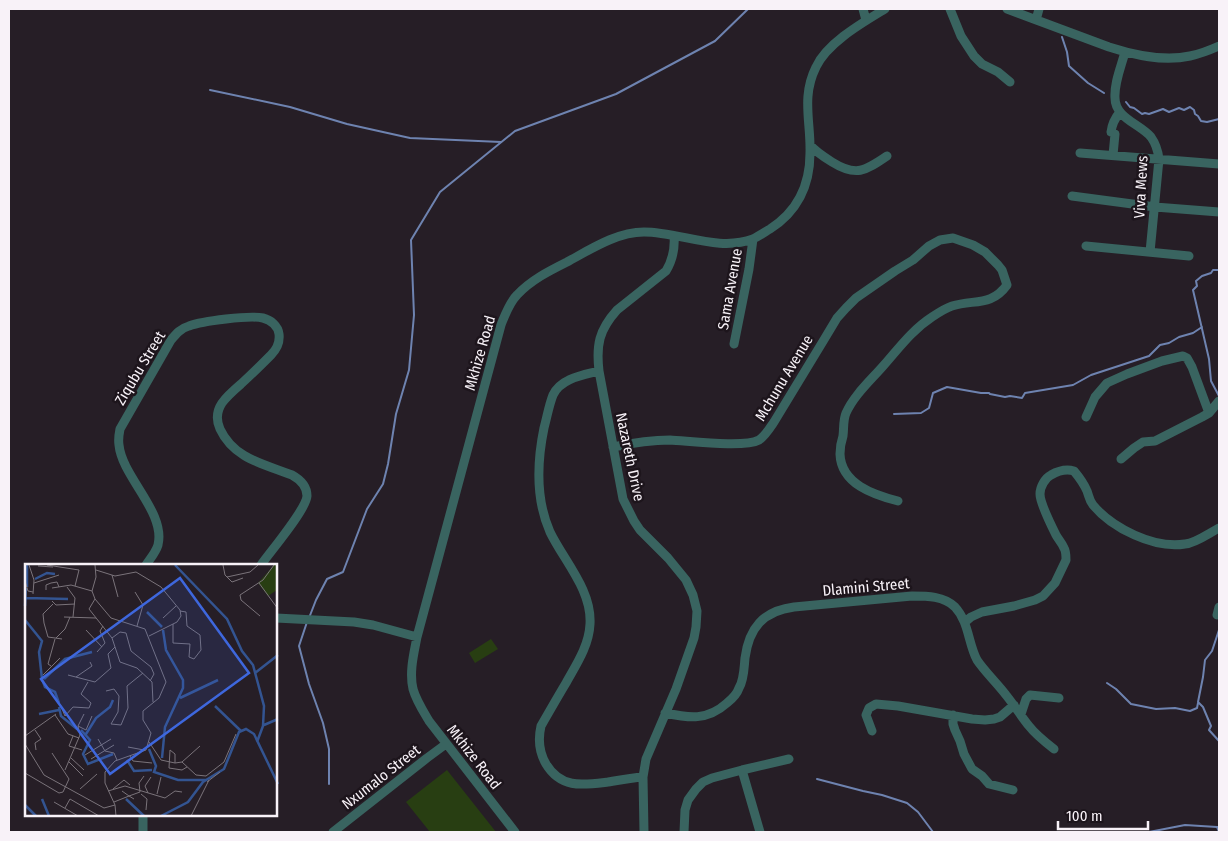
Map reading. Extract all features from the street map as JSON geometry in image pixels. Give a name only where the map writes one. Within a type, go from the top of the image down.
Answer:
[{"type":"street","points":[[863,9],[866,20]]},
{"type":"street","name":"Mkhize Road","points":[[515,832],[429,721],[419,704],[413,688],[412,673],[413,656],[501,325],[515,297],[531,282],[608,240],[638,232],[646,232],[720,243],[737,242],[753,239],[785,217],[796,206],[804,191],[809,173],[810,145],[807,96],[816,66],[836,42],[885,9]]},
{"type":"street","points":[[950,9],[961,36],[974,56],[982,64],[998,72],[1010,82]]},
{"type":"street","points":[[1007,9],[1125,52],[1151,57],[1175,58],[1190,56],[1219,46]]},
{"type":"street","points":[[1036,20],[1038,9]]},
{"type":"street","points":[[1113,155],[1115,134],[1111,132],[1116,117],[1120,112],[1114,98],[1125,52]]},
{"type":"street","name":"Viva Mews","points":[[1120,112],[1150,136],[1158,150],[1159,159],[1150,252]]},
{"type":"street","points":[[810,145],[842,168],[855,171],[870,167],[887,156]]},
{"type":"street","points":[[1080,152],[1219,164]]},
{"type":"street","points":[[1072,196],[1155,207],[1219,212]]},
{"type":"street","name":"Nazareth Drive","points":[[644,832],[643,777],[646,759],[676,689],[694,638],[697,620],[695,603],[686,580],[668,558],[640,530],[623,499],[597,352],[603,330],[611,317],[617,310],[666,271],[672,256],[674,236]]},
{"type":"street","name":"Mchunu Avenue","points":[[613,447],[669,440],[734,444],[760,440],[774,422],[837,318],[856,298],[913,260],[935,242],[953,238],[973,245],[985,252],[1002,270],[1007,285],[996,296],[987,300],[952,306],[932,317],[900,345],[856,398],[845,415],[840,455],[841,463],[846,472],[856,484],[866,490],[898,501]]},
{"type":"street","name":"Sama Avenue","points":[[734,344],[753,239]]},
{"type":"street","points":[[1086,246],[1189,256]]},
{"type":"street","name":"Ziqubu Street","points":[[147,564],[158,545],[157,526],[152,510],[130,474],[121,453],[119,445],[120,429],[176,333],[188,326],[200,323],[230,318],[257,317],[269,320],[277,327],[279,332],[276,350],[224,400],[218,410],[218,421],[222,433],[234,449],[244,457],[299,478],[306,488],[307,495],[299,515],[261,564]]},
{"type":"street","points":[[1086,417],[1095,397],[1107,383],[1158,362],[1183,356],[1187,358],[1192,367],[1209,413]]},
{"type":"street","points":[[599,371],[567,381],[559,386],[554,394],[540,449],[538,480],[545,519],[583,590],[590,614],[590,625],[586,643],[580,657],[541,726],[539,745],[544,761],[550,770],[562,780],[570,783],[581,785],[643,777]]},
{"type":"street","points":[[1120,459],[1139,444],[1155,441],[1209,413],[1219,401]]},
{"type":"street","points":[[965,622],[982,612],[1035,600],[1043,596],[1055,583],[1066,560],[1066,556],[1040,496],[1047,478],[1053,474],[1072,470],[1087,491],[1091,503],[1100,513],[1128,532],[1158,543],[1185,544],[1219,528]]},
{"type":"street","name":"Dlamini Street","points":[[665,714],[683,717],[704,716],[712,714],[731,700],[740,688],[746,651],[756,628],[767,616],[782,608],[926,596],[941,598],[954,606],[965,622],[968,636],[978,660],[1035,732],[1054,749]]},
{"type":"street","points":[[278,618],[364,624],[418,637]]},
{"type":"street","points":[[1021,714],[1026,699],[1030,695],[1059,698]]},
{"type":"street","points":[[872,731],[866,714],[868,708],[876,704],[972,719],[994,719],[1005,714],[1014,705]]},
{"type":"street","points":[[953,715],[955,730],[972,769],[990,784],[1012,790]]},
{"type":"street","name":"Nxumalo Street","points":[[333,832],[446,744]]},
{"type":"street","points":[[684,832],[685,810],[688,800],[703,782],[712,778],[789,759]]},
{"type":"street","points":[[742,770],[760,832]]},
{"type":"street","points":[[143,816],[143,832]]},
{"type":"green space","points":[[491,639],[498,649],[475,663],[469,653]]},
{"type":"green space","points":[[447,770],[496,832],[430,832],[406,802]]},
{"type":"waterway","points":[[309,618],[327,579],[343,572],[367,509],[383,484],[396,414],[409,370],[414,315],[411,240],[440,192],[515,131],[616,94],[715,41],[748,9]]},
{"type":"waterway","points":[[1062,37],[1069,66],[1088,83],[1104,93]]},
{"type":"waterway","points":[[210,90],[290,107],[347,124],[410,138],[501,142]]},
{"type":"waterway","points":[[1126,102],[1130,107],[1142,114],[1149,114],[1163,109],[1169,112],[1179,108],[1184,110],[1190,107],[1201,121],[1207,122],[1219,119]]},
{"type":"waterway","points":[[1219,270],[1213,270],[1211,273],[1202,276],[1196,281],[1197,286],[1193,290],[1209,359],[1211,381],[1219,396]]},
{"type":"waterway","points":[[894,414],[921,413],[929,408],[933,393],[947,387],[1022,398],[1025,393],[1073,385],[1091,375],[1149,356],[1160,345],[1193,333],[1202,327]]},
{"type":"waterway","points":[[307,622],[299,646],[309,684],[323,723],[329,749],[329,784]]},
{"type":"waterway","points":[[1219,630],[1212,651],[1205,660],[1198,702],[1203,707],[1211,726],[1209,730],[1219,741]]},
{"type":"waterway","points":[[1107,683],[1131,704],[1156,709],[1175,708],[1190,711],[1197,708],[1198,703]]},
{"type":"waterway","points":[[817,779],[907,803],[918,812],[933,832]]},
{"type":"waterway","points":[[1149,832],[1185,825],[1217,827]]},
{"type":"waterway","points":[[1219,827],[1217,827],[1219,832]]}]
